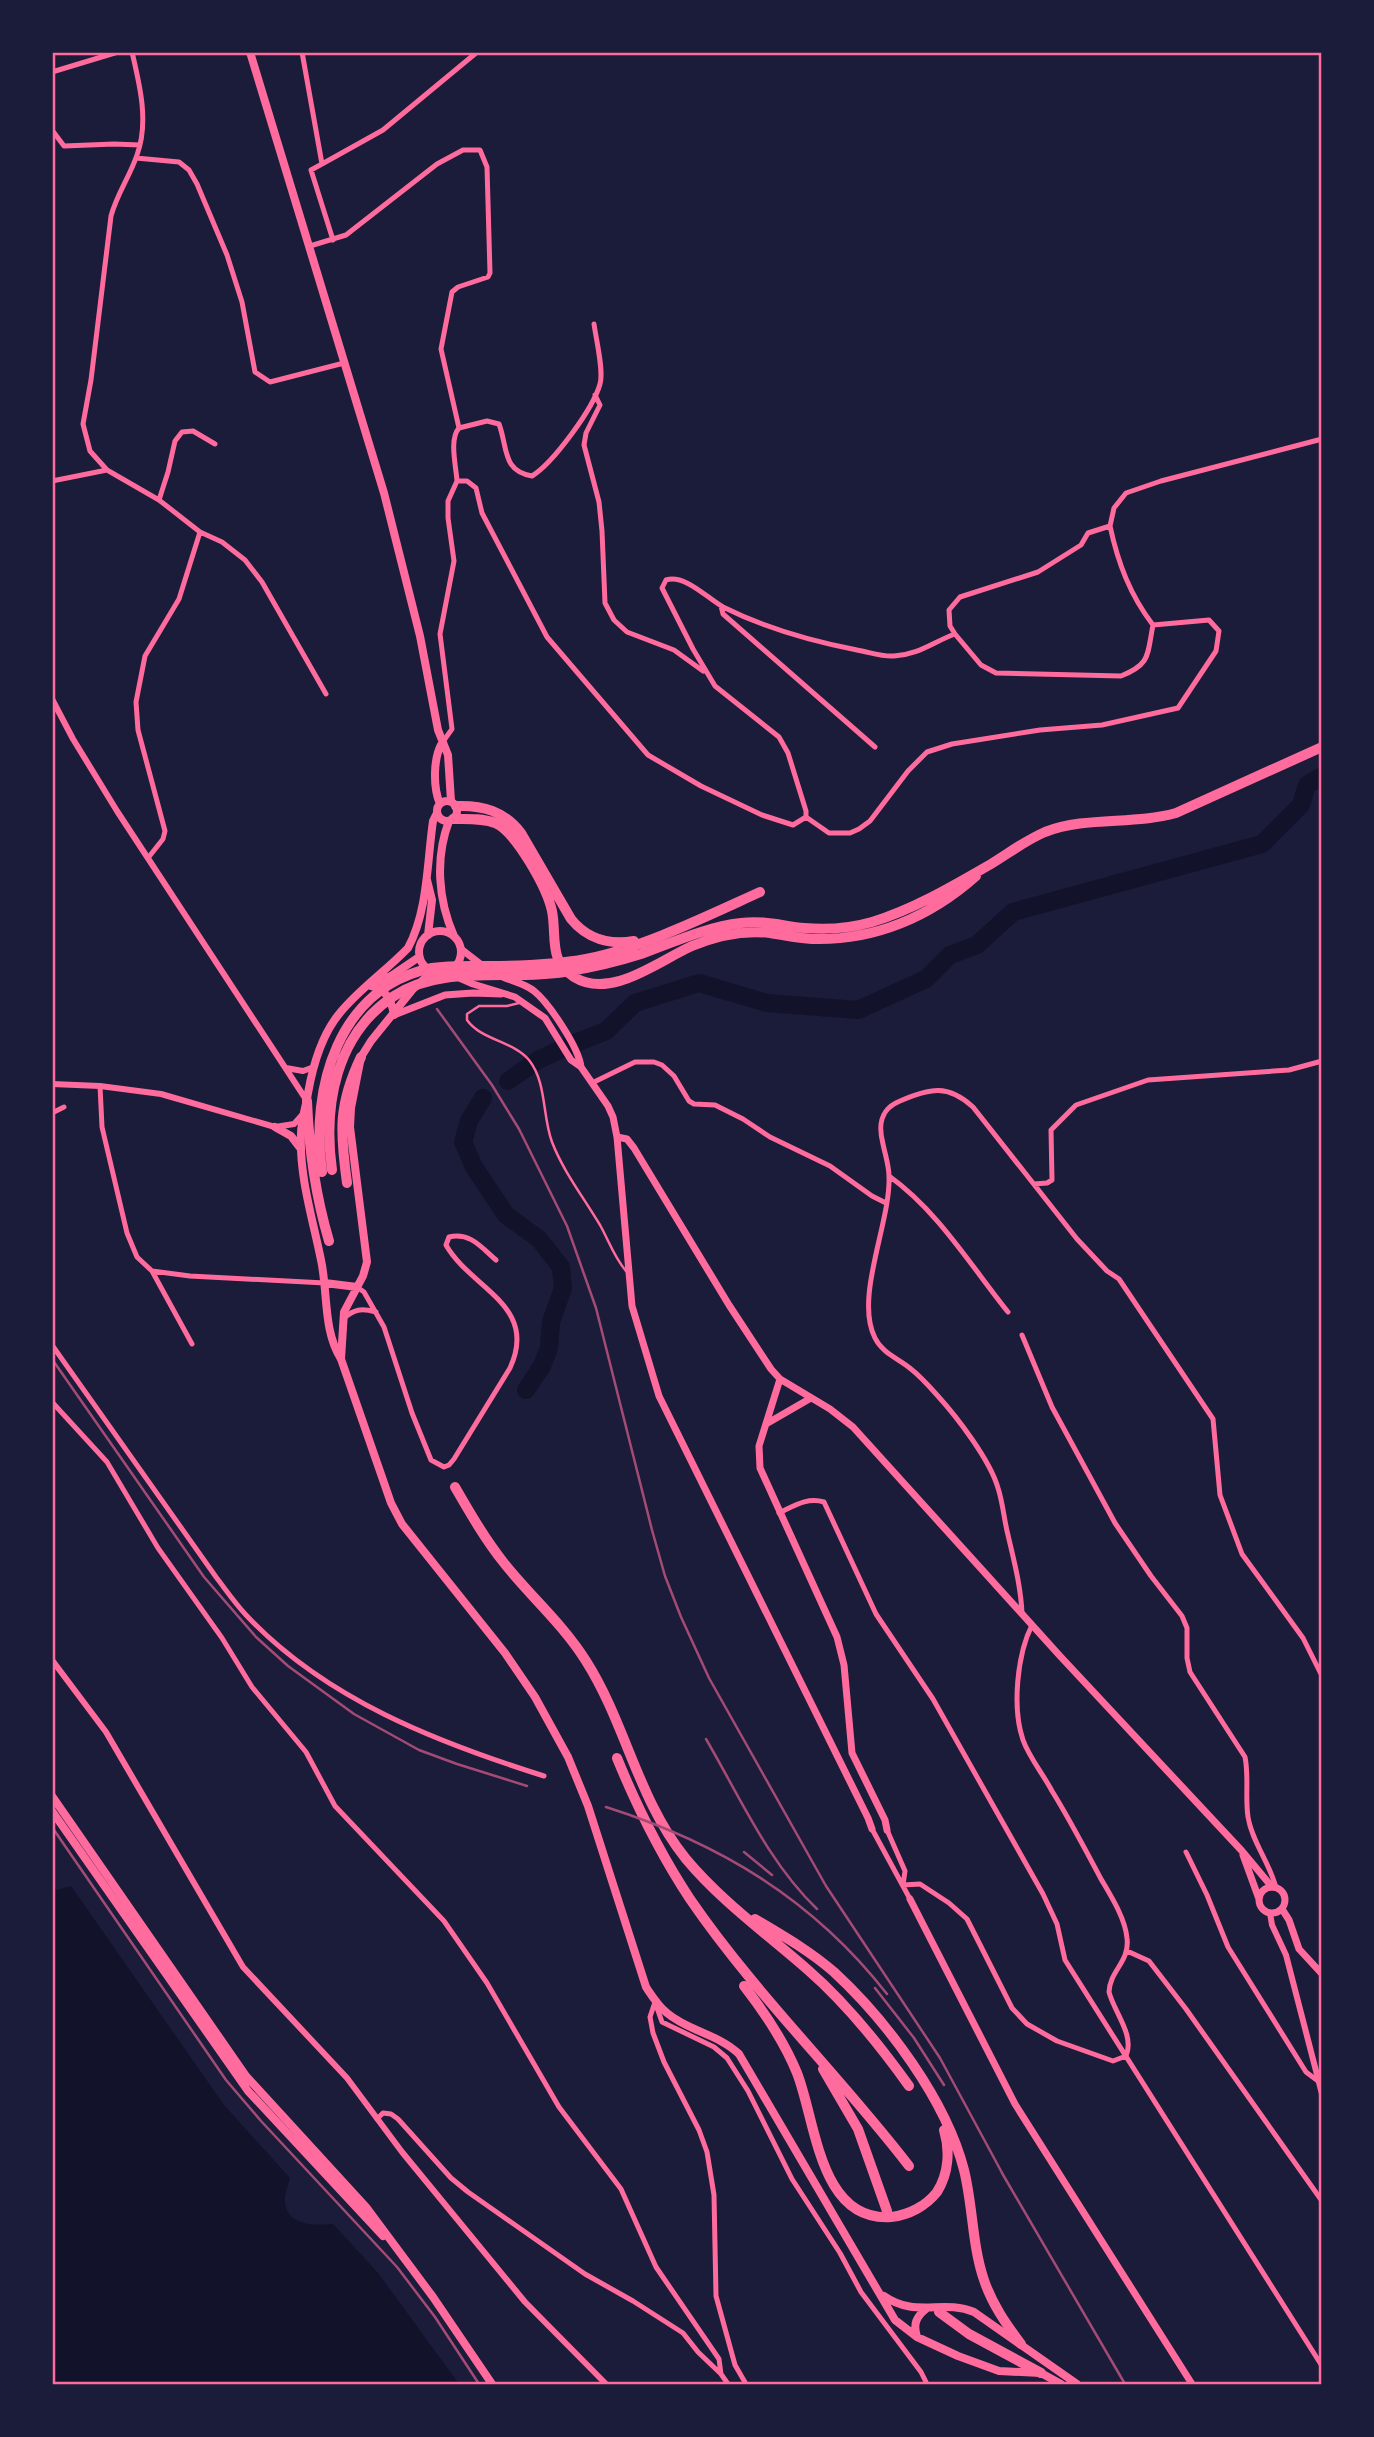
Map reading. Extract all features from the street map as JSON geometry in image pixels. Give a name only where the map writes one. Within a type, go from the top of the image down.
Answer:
[{"type":"highway","points":[[327,1171],[337,1073],[359,1028],[382,1004],[408,988],[431,979],[456,976],[547,974],[639,954],[731,924],[759,922],[821,929],[863,924],[914,906],[1049,830],[1176,813],[1321,747]]},
{"type":"highway","points":[[453,804],[484,807],[501,813],[511,821],[521,833],[571,919],[587,934],[615,942],[659,935]]},
{"type":"highway","points":[[451,820],[492,822],[515,839],[549,901],[553,943],[558,960],[568,973],[591,984],[610,983],[629,977],[694,945],[730,934],[756,932],[829,938],[883,930],[927,912],[967,885],[990,864]]},
{"type":"highway","points":[[584,964],[760,892]]},
{"type":"highway","points":[[346,1183],[342,1113],[349,1083],[361,1057]]},
{"type":"highway","points":[[307,1101],[313,1174],[329,1241]]},
{"type":"highway","points":[[455,1487],[473,1519],[504,1563],[556,1620],[586,1662],[611,1709],[650,1802],[667,1832],[695,1869],[852,2012],[909,2086]]},
{"type":"highway","points":[[617,1758],[655,1840],[691,1899],[731,1955],[852,2094],[909,2166]]},
{"type":"highway","points":[[731,1903],[812,1955],[858,1996],[905,2053],[939,2111],[963,2167],[983,2279],[999,2312],[1021,2344]]},
{"type":"highway","points":[[744,1986],[772,2025],[794,2065],[832,2183],[840,2195],[856,2208],[881,2217],[902,2215],[924,2205],[937,2191],[948,2159],[946,2134],[939,2111]]},
{"type":"highway","points":[[799,2034],[850,2111],[866,2147],[887,2211]]},
{"type":"highway","points":[[939,2312],[969,2334],[1041,2373]]},
{"type":"main road","points":[[250,52],[384,493],[411,598],[442,743],[448,755],[453,804],[457,813],[442,839],[441,889],[445,912],[461,949],[494,973],[534,991],[549,1008],[580,1057],[581,1067]]},
{"type":"main road","points":[[442,743],[436,755],[437,796],[440,804],[433,821],[421,911],[414,937],[408,948],[341,1012],[330,1027],[314,1066],[301,1135],[303,1172],[326,1283],[334,1348],[341,1359],[388,1495],[402,1524],[505,1653],[535,1697],[568,1757],[599,1841],[640,1972],[655,2002],[679,2022],[726,2043],[739,2054],[895,2320],[934,2346],[999,2371],[1041,2373],[1061,2385]]},
{"type":"main road","points":[[440,804],[445,801],[453,804]]},
{"type":"main road","points":[[437,813],[441,819],[451,820]]},
{"type":"main road","points":[[425,877],[432,900],[428,935],[419,947],[422,964],[432,972],[448,973],[473,984],[508,994],[545,1018],[613,1116],[632,1306],[659,1396],[872,1829]]},
{"type":"main road","points":[[428,935],[441,931],[454,936]]},
{"type":"main road","points":[[448,973],[459,963],[461,949]]},
{"type":"main road","points":[[368,985],[391,976],[419,957]]},
{"type":"main road","points":[[341,1359],[346,1306],[366,1270],[368,1256],[349,1121],[361,1057],[414,989],[432,972]]},
{"type":"main road","points":[[368,985],[386,993],[391,1000],[394,1014]]},
{"type":"main road","points":[[394,1014],[446,995],[508,994]]},
{"type":"main road","points":[[275,1127],[291,1136],[302,1149]]},
{"type":"main road","points":[[617,1137],[625,1138],[629,1142],[771,1369],[780,1379],[830,1409],[853,1427],[1284,1897],[1282,1909],[1289,1920],[1299,1950],[1321,1974]]},
{"type":"main road","points":[[326,1283],[357,1287]]},
{"type":"main road","points":[[780,1379],[758,1456],[763,1478],[837,1637],[845,1679],[852,1753],[885,1820],[887,1830]]},
{"type":"main road","points":[[766,1424],[811,1398]]},
{"type":"main road","points":[[52,1796],[246,2076],[366,2207],[433,2297],[492,2385]]},
{"type":"main road","points":[[52,1811],[248,2091],[401,2254]]},
{"type":"main road","points":[[1242,1851],[1263,1910],[1270,1913],[1282,1909]]},
{"type":"main road","points":[[1259,1899],[1262,1892],[1274,1888]]},
{"type":"main road","points":[[910,1899],[1015,2104],[1192,2385]]},
{"type":"main road","points":[[881,2295],[902,2306],[968,2309],[1077,2385]]},
{"type":"main road","points":[[917,2337],[914,2329],[916,2319],[926,2309]]},
{"type":"street","points":[[52,72],[118,52]]},
{"type":"street","points":[[132,52],[143,116],[140,145],[111,216],[93,367],[83,424],[90,451],[107,470],[159,500],[200,532],[222,542],[246,560],[262,582],[326,694]]},
{"type":"street","points":[[302,52],[322,164]]},
{"type":"street","points":[[332,240],[311,170],[383,131],[476,53]]},
{"type":"street","points":[[52,130],[64,146],[140,145]]},
{"type":"street","points":[[310,246],[346,235],[437,164],[463,150],[480,150],[487,167],[490,273],[488,278],[458,287],[452,292],[441,349],[459,428]]},
{"type":"street","points":[[136,158],[179,162],[189,170],[197,184],[227,255],[242,302],[255,372],[270,382],[344,363]]},
{"type":"street","points":[[442,743],[452,729],[440,634],[454,561],[448,501],[457,481],[455,432],[459,428],[487,421],[499,424],[510,466],[519,474],[532,476],[542,470],[574,430],[601,382],[594,324]]},
{"type":"street","points":[[595,396],[600,405],[586,433],[584,445],[599,502],[605,603],[614,620],[627,632],[674,650],[706,673]]},
{"type":"street","points":[[159,500],[175,440],[182,432],[193,431],[215,444]]},
{"type":"street","points":[[1110,526],[1088,533],[1081,545],[1038,572],[960,597],[949,610],[950,626],[981,665],[996,673],[1121,676],[1138,669],[1146,660],[1153,625],[1137,604],[1117,558],[1110,526],[1114,508],[1126,493],[1161,481],[1321,439]]},
{"type":"street","points":[[52,481],[107,470]]},
{"type":"street","points":[[457,481],[467,481],[476,488],[482,513],[547,636],[648,755],[701,786],[762,815],[793,825],[806,817]]},
{"type":"street","points":[[148,858],[165,831],[138,730],[138,684],[145,656],[179,599],[200,532]]},
{"type":"street","points":[[955,634],[917,652],[891,656],[821,643],[765,626],[721,606],[682,580],[666,580],[662,588],[715,686],[779,737],[788,753],[801,791],[806,817],[829,833],[850,833],[870,821],[908,771],[928,752],[952,744],[1040,730],[1102,725],[1178,708],[1216,651],[1219,631],[1209,620],[1153,625]]},
{"type":"street","points":[[721,606],[723,614],[874,747]]},
{"type":"street","points":[[52,699],[73,739],[148,858],[307,1101]]},
{"type":"street","points":[[1034,1184],[1052,1180],[1051,1130],[1076,1105],[1148,1080],[1289,1070],[1321,1061]]},
{"type":"street","points":[[592,1083],[635,1062],[662,1065],[674,1076],[689,1101],[694,1104],[715,1105],[743,1119],[770,1138],[830,1166],[886,1203]]},
{"type":"street","points":[[283,1066],[296,1072],[314,1066]]},
{"type":"street","points":[[52,1084],[100,1086],[161,1094],[275,1127],[294,1124],[303,1114]]},
{"type":"street","points":[[100,1086],[102,1127],[127,1233],[137,1257],[152,1271],[192,1345]]},
{"type":"street","points":[[1022,1614],[1015,1564],[998,1488],[986,1460],[938,1396],[911,1368],[885,1353],[874,1337],[867,1309],[889,1176],[880,1131],[885,1111],[891,1105],[916,1094],[941,1090],[960,1095],[973,1107],[1077,1239],[1107,1271],[1119,1279],[1213,1419],[1220,1495],[1242,1554],[1303,1638],[1321,1676]]},
{"type":"street","points":[[52,1113],[64,1107]]},
{"type":"street","points":[[889,1176],[905,1188],[953,1239],[1008,1312]]},
{"type":"street","points":[[357,1287],[364,1292],[376,1312],[432,1460],[444,1467],[449,1465],[515,1357],[517,1338],[511,1315],[502,1303],[452,1256],[446,1245],[449,1237],[467,1236],[496,1260]]},
{"type":"street","points":[[152,1271],[190,1276],[326,1283]]},
{"type":"street","points":[[343,1319],[359,1309],[376,1312]]},
{"type":"street","points":[[1022,1335],[1052,1407],[1115,1523],[1182,1616],[1187,1628],[1190,1672],[1245,1757],[1248,1768],[1248,1817],[1254,1837],[1273,1877],[1274,1888]]},
{"type":"street","points":[[52,1345],[216,1577],[244,1614],[276,1643],[305,1667],[383,1716],[484,1757],[544,1776]]},
{"type":"street","points":[[52,1402],[107,1462],[158,1548],[215,1628],[252,1687],[306,1752],[335,1806],[444,1921],[486,1983],[559,2106],[621,2189],[656,2267],[719,2359],[721,2374]]},
{"type":"street","points":[[779,1513],[807,1500],[824,1502],[876,1614],[933,1699],[1043,1894],[1057,1924],[1065,1960],[1321,2366]]},
{"type":"street","points":[[903,1885],[920,1884],[967,1919],[1012,2008],[1027,2024],[1057,2041],[1113,2061],[1126,2056],[1130,2048],[1128,2036],[1109,1992],[1110,1984],[1125,1960],[1127,1935],[1108,1891],[1027,1749],[1021,1731],[1018,1712],[1019,1679],[1023,1646],[1032,1625]]},
{"type":"street","points":[[52,1660],[84,1699],[106,1732],[243,1967],[334,2063],[465,2231],[525,2302],[606,2385]]},
{"type":"street","points":[[872,1829],[910,1899]]},
{"type":"street","points":[[879,1842],[885,1837],[887,1830]]},
{"type":"street","points":[[887,1830],[905,1871],[903,1885]]},
{"type":"street","points":[[1186,1852],[1228,1947],[1307,2072],[1318,2081]]},
{"type":"street","points":[[1270,1913],[1272,1925],[1286,1955],[1321,2094]]},
{"type":"street","points":[[1127,1951],[1149,1961],[1186,2009],[1321,2201]]},
{"type":"street","points":[[655,2002],[650,2017],[653,2033],[664,2062],[699,2130],[706,2152],[714,2195],[716,2296],[735,2365],[746,2385]]},
{"type":"street","points":[[655,2002],[662,2022],[714,2048],[727,2058],[748,2091],[792,2179],[840,2253],[861,2292],[921,2372],[927,2385]]},
{"type":"street","points":[[377,2119],[383,2113],[391,2114],[451,2178],[468,2192],[585,2274],[683,2333],[728,2385]]},
{"type":"lane","points":[[524,1002],[473,1009],[467,1014],[467,1020],[475,1028],[528,1060],[541,1082],[543,1107],[552,1141],[602,1227],[616,1259],[629,1273]]},
{"type":"shaded area","points":[[71,1886],[224,2105],[290,2178],[285,2200],[290,2215],[295,2220],[310,2224],[333,2224],[378,2273],[459,2384],[53,2384],[52,1888],[57,1890]]},
{"type":"waterway","points":[[508,1081],[538,1060],[606,1031],[635,1003],[699,983],[767,1003],[858,1010],[926,979],[950,955],[977,945],[1013,912],[1262,844],[1301,805],[1307,785],[1322,776]]},
{"type":"waterway","points":[[483,1098],[469,1121],[463,1142],[474,1167],[506,1215],[539,1239],[561,1267],[563,1288],[551,1322],[549,1348],[542,1366],[526,1390]]},
{"type":"railway","points":[[437,1009],[492,1085],[519,1129],[567,1226],[596,1308],[665,1576],[709,1678],[826,1886],[940,2058],[1007,2182]]},
{"type":"railway","points":[[52,1359],[204,1577],[256,1637],[288,1666],[354,1714],[419,1750],[527,1786]]},
{"type":"railway","points":[[706,1739],[769,1850],[817,1909]]},
{"type":"railway","points":[[606,1807],[687,1838],[761,1878],[828,1930],[887,1994]]},
{"type":"railway","points":[[52,1827],[226,2080],[397,2267],[435,2317],[479,2384]]},
{"type":"railway","points":[[744,1852],[772,1875]]},
{"type":"railway","points":[[875,1988],[914,2038],[944,2085]]},
{"type":"railway","points":[[1002,2173],[1125,2384]]}]
